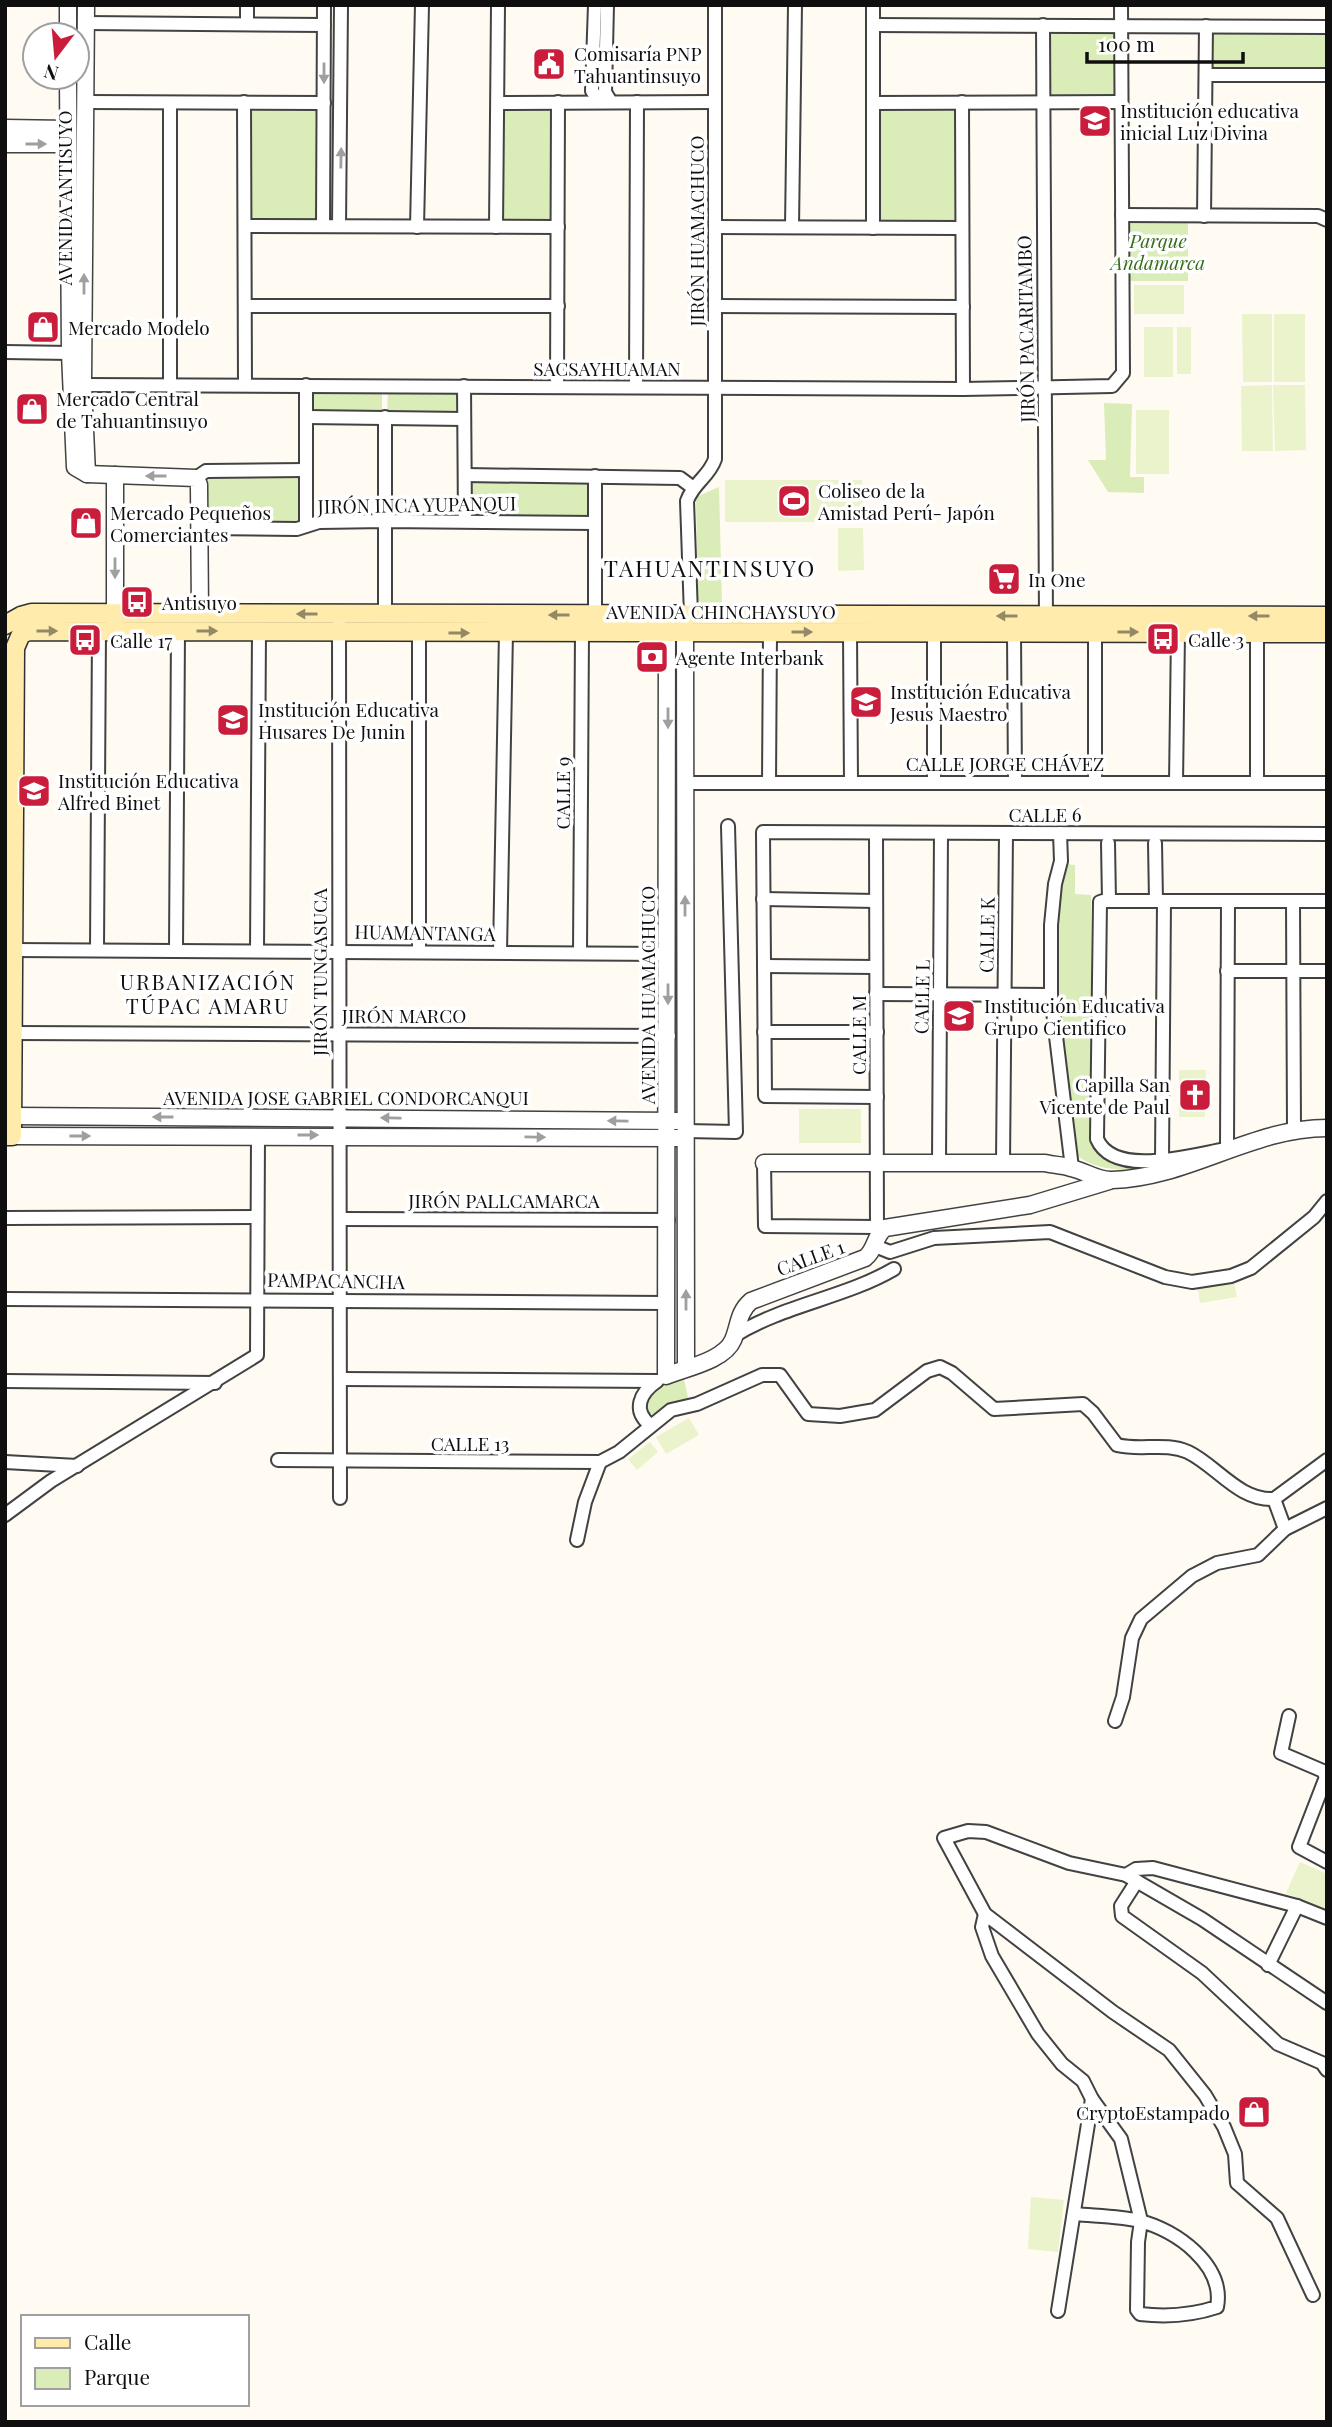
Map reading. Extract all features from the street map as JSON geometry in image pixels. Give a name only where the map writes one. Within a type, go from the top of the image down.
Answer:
[{"type":"main road","points":[[5,625],[32,613],[109,625]]},
{"type":"main road","name":"AVENIDA CHINCHAYSUYO","points":[[109,625],[200,614],[339,623],[419,633],[582,632],[679,622],[1046,624],[1327,616]]},
{"type":"main road","name":"AVENIDA CHINCHAYSUYO","points":[[109,625],[178,631],[259,632],[339,623],[385,614],[595,615],[770,632],[850,632],[934,624],[1014,632],[1046,624],[1095,632],[1327,634]]},
{"type":"main road","points":[[9,1136],[13,1032],[17,639],[29,631],[109,625]]},
{"type":"street","points":[[247,5],[247,24]]},
{"type":"street","points":[[323,226],[324,5]]},
{"type":"street","points":[[340,226],[341,5]]},
{"type":"street","points":[[417,227],[422,5]]},
{"type":"street","points":[[496,227],[498,5]]},
{"type":"street","points":[[595,5],[592,91],[606,102]]},
{"type":"street","points":[[606,102],[607,5]]},
{"type":"street","name":"JIRÓN HUAMACHUCO","points":[[692,487],[706,475],[715,459],[715,5]]},
{"type":"street","points":[[792,227],[795,5]]},
{"type":"street","points":[[873,5],[873,228]]},
{"type":"street","points":[[1121,5],[1122,215],[1318,216],[1327,220]]},
{"type":"street","points":[[91,23],[324,25]]},
{"type":"street","points":[[873,25],[1327,27]]},
{"type":"street","name":"JIRÓN PACARITAMBO","points":[[1042,25],[1042,373],[1046,388],[1046,624]]},
{"type":"street","points":[[1204,216],[1206,26]]},
{"type":"street","points":[[1206,75],[1327,75]]},
{"type":"street","name":"AVENIDA ANTISUYO","points":[[68,91],[70,353],[74,464],[77,470],[87,474],[83,385],[86,91]]},
{"type":"street","points":[[86,102],[324,103]]},
{"type":"street","points":[[557,387],[558,102]]},
{"type":"street","points":[[636,387],[637,102]]},
{"type":"street","points":[[498,103],[715,102]]},
{"type":"street","points":[[962,102],[963,389]]},
{"type":"street","points":[[873,103],[1122,102]]},
{"type":"street","points":[[170,103],[170,385]]},
{"type":"street","points":[[244,103],[245,385]]},
{"type":"street","points":[[5,128],[68,136]]},
{"type":"street","points":[[5,144],[68,136]]},
{"type":"street","name":"SACSAYHUAMAN","points":[[83,385],[963,389],[1112,386],[1123,373],[1122,215]]},
{"type":"street","points":[[245,226],[558,227]]},
{"type":"street","points":[[715,227],[962,228]]},
{"type":"street","points":[[245,306],[558,306]]},
{"type":"street","points":[[715,306],[963,307]]},
{"type":"street","points":[[5,352],[70,353]]},
{"type":"street","points":[[306,385],[306,525]]},
{"type":"street","points":[[464,386],[465,521]]},
{"type":"street","points":[[306,417],[464,419]]},
{"type":"street","points":[[385,417],[385,614]]},
{"type":"street","name":"JIRÓN INCA YUPANQUI","points":[[196,478],[206,471],[306,470]]},
{"type":"street","points":[[87,474],[196,478],[199,485],[200,614]]},
{"type":"street","points":[[97,950],[116,475]]},
{"type":"street","name":"JIRÓN INCA YUPANQUI","points":[[466,475],[680,478],[692,487]]},
{"type":"street","points":[[595,476],[595,615]]},
{"type":"street","points":[[679,622],[687,500],[692,487]]},
{"type":"street","name":"JIRÓN INCA YUPANQUI","points":[[199,528],[297,529],[306,525],[385,521],[595,523]]},
{"type":"street","name":"AVENIDA HUAMACHUCO","points":[[679,622],[684,783],[686,1368]]},
{"type":"street","name":"AVENIDA HUAMACHUCO","points":[[661,1378],[668,1220],[668,954],[679,622]]},
{"type":"street","name":"JIRÓN TUNGASUCA","points":[[339,623],[337,1118],[341,1300],[340,1498]]},
{"type":"street","points":[[934,624],[934,783]]},
{"type":"street","points":[[176,950],[178,631]]},
{"type":"street","points":[[257,951],[259,632]]},
{"type":"street","points":[[500,952],[506,632]]},
{"type":"street","name":"CALLE 9","points":[[580,953],[582,632]]},
{"type":"street","points":[[769,783],[770,632]]},
{"type":"street","points":[[850,632],[851,783]]},
{"type":"street","points":[[1014,632],[1015,783]]},
{"type":"street","points":[[1095,632],[1095,783]]},
{"type":"street","points":[[419,633],[419,951]]},
{"type":"street","points":[[1176,783],[1178,633]]},
{"type":"street","points":[[1257,633],[1257,783]]},
{"type":"street","name":"CALLE JORGE CHÁVEZ","points":[[684,783],[1327,783]]},
{"type":"street","points":[[686,1130],[736,1132],[728,826]]},
{"type":"street","name":"CALLE 6","points":[[763,900],[763,832],[1327,834]]},
{"type":"street","name":"CALLE M","points":[[876,833],[876,1236]]},
{"type":"street","name":"CALLE L","points":[[939,1163],[941,833]]},
{"type":"street","name":"CALLE K","points":[[1003,1163],[1006,833]]},
{"type":"street","points":[[1060,833],[1061,861],[1055,884],[1051,925],[1051,995],[1062,1104],[1072,1168]]},
{"type":"street","points":[[1108,843],[1097,1139],[1106,1150],[1122,1158],[1162,1160],[1227,1149],[1228,901]]},
{"type":"street","points":[[1155,843],[1160,901],[1162,1160]]},
{"type":"street","points":[[876,901],[763,900],[765,1096],[877,1097]]},
{"type":"street","points":[[1293,901],[1294,1130]]},
{"type":"street","points":[[1104,902],[1327,901]]},
{"type":"street","name":"HUAMANTANGA","points":[[13,950],[668,954]]},
{"type":"street","points":[[764,966],[876,967]]},
{"type":"street","points":[[1227,971],[1327,971]]},
{"type":"street","points":[[876,994],[1051,995]]},
{"type":"street","name":"JIRÓN MARCO","points":[[13,1032],[668,1036]]},
{"type":"street","points":[[764,1032],[877,1032]]},
{"type":"street","name":"AVENIDA JOSE GABRIEL CONDORCANQUI","points":[[8,1116],[668,1121],[686,1130]]},
{"type":"street","name":"CALLE 1","points":[[661,1378],[720,1354],[728,1348],[741,1314],[751,1301],[858,1262],[871,1254],[876,1236],[885,1228],[1038,1204],[1109,1181],[1171,1171],[1227,1149],[1294,1130],[1327,1128]]},
{"type":"street","name":"AVENIDA JOSE GABRIEL CONDORCANQUI","points":[[9,1136],[668,1138],[686,1130]]},
{"type":"street","points":[[5,1515],[77,1466],[257,1355],[258,1136]]},
{"type":"street","points":[[764,1163],[765,1226],[876,1236],[890,1252],[934,1238],[1037,1230],[1060,1234],[1165,1278],[1192,1282],[1231,1276],[1251,1268],[1314,1217],[1327,1201]]},
{"type":"street","name":"CALLE 1","points":[[764,1163],[1045,1163],[1072,1168],[1109,1181]]},
{"type":"street","points":[[5,1217],[257,1217]]},
{"type":"street","name":"JIRÓN PALLCAMARCA","points":[[340,1219],[668,1220]]},
{"type":"street","points":[[734,1336],[764,1319],[871,1282],[894,1269]]},
{"type":"street","name":"PAMPACANCHA","points":[[5,1299],[666,1303]]},
{"type":"street","points":[[577,1540],[585,1502],[600,1462],[619,1452],[671,1410],[697,1404],[770,1373],[780,1375],[808,1414],[821,1417],[862,1414],[883,1405],[927,1371],[940,1367],[952,1373],[994,1409],[1083,1405],[1093,1413],[1117,1445],[1183,1450],[1242,1490],[1274,1499]]},
{"type":"street","points":[[340,1379],[661,1378]]},
{"type":"street","points":[[650,1425],[640,1415],[639,1403],[645,1390],[661,1378]]},
{"type":"street","points":[[5,1381],[215,1382]]},
{"type":"street","name":"CALLE 13","points":[[278,1460],[600,1462]]},
{"type":"street","points":[[1274,1499],[1327,1460]]},
{"type":"street","points":[[5,1462],[77,1466]]},
{"type":"street","points":[[1274,1499],[1285,1528]]},
{"type":"street","points":[[1115,1721],[1123,1697],[1132,1638],[1141,1619],[1192,1576],[1217,1563],[1258,1555],[1285,1528],[1327,1508]]},
{"type":"street","points":[[1289,1716],[1281,1753],[1323,1771],[1326,1777],[1299,1847],[1327,1862]]},
{"type":"street","points":[[1314,2295],[1277,2218],[1237,2183],[1235,2154],[1223,2127],[1205,2095],[1169,2050],[1113,2012],[985,1914],[944,1838],[968,1831],[986,1832],[1088,1869],[1132,1878],[1202,1919],[1268,1965],[1325,1999]]},
{"type":"street","points":[[1327,1918],[1297,1906],[1153,1868],[1136,1869],[1121,1906],[1122,1916],[1202,1973],[1278,2044],[1322,2063],[1327,2070]]},
{"type":"street","points":[[1268,1965],[1297,1906]]},
{"type":"street","points":[[985,1914],[982,1927],[992,1956],[1038,2034],[1062,2064],[1083,2081],[1092,2099],[1121,2139],[1141,2221],[1137,2310],[1140,2314],[1162,2315],[1200,2313],[1217,2307],[1219,2300],[1210,2272],[1192,2248],[1141,2221],[1075,2214]]},
{"type":"street","points":[[1058,2311],[1092,2099]]},
{"type":"green space","points":[[1116,29],[1118,97],[1048,98],[1047,30]]},
{"type":"green space","points":[[1207,30],[1327,31],[1327,72],[1207,71]]},
{"type":"green space","points":[[501,106],[554,106],[555,223],[499,222]]},
{"type":"green space","points":[[873,106],[958,106],[958,224],[873,223]]},
{"type":"green space","points":[[319,107],[319,222],[249,222],[248,108]]},
{"type":"green space","name":"Parque Andamarca","points":[[1128,221],[1188,221],[1188,281],[1129,281]]},
{"type":"green space","points":[[1134,285],[1184,285],[1184,314],[1134,314]]},
{"type":"green space","points":[[1242,314],[1272,314],[1272,382],[1243,382]]},
{"type":"green space","points":[[1274,314],[1305,314],[1305,382],[1274,382]]},
{"type":"green space","points":[[1144,327],[1173,327],[1173,377],[1144,377]]},
{"type":"green space","points":[[1177,327],[1191,327],[1191,374],[1177,374]]},
{"type":"green space","points":[[1272,385],[1273,451],[1242,451],[1241,386]]},
{"type":"green space","points":[[1273,385],[1305,385],[1306,450],[1275,451]]},
{"type":"green space","points":[[309,389],[382,389],[382,414],[309,415]]},
{"type":"green space","points":[[388,390],[460,390],[460,416],[387,414]]},
{"type":"green space","points":[[1104,403],[1132,404],[1130,477],[1144,477],[1144,493],[1108,492],[1088,460],[1106,460]]},
{"type":"green space","points":[[1136,410],[1169,410],[1169,474],[1136,474]]},
{"type":"green space","points":[[203,474],[302,474],[302,525],[203,524]]},
{"type":"green space","points":[[468,478],[592,479],[592,521],[468,518]]},
{"type":"green space","name":"Coliseo de la Amistad Perú- Japón","points":[[725,480],[862,480],[863,522],[725,522]]},
{"type":"green space","points":[[719,487],[722,603],[702,604],[698,600],[696,497]]},
{"type":"green space","points":[[838,528],[863,528],[864,570],[838,571]]},
{"type":"green space","points":[[1067,864],[1075,865],[1075,894],[1091,895],[1091,1139],[1103,1155],[1141,1166],[1142,1170],[1098,1166],[1074,1153],[1064,1077],[1057,917],[1058,895]]},
{"type":"green space","points":[[1179,1070],[1206,1070],[1205,1117],[1179,1117]]},
{"type":"green space","points":[[799,1109],[861,1109],[861,1143],[799,1143]]},
{"type":"green space","points":[[1233,1278],[1237,1297],[1200,1303],[1197,1284]]},
{"type":"green space","points":[[683,1375],[689,1402],[665,1408],[655,1415],[647,1413],[647,1398],[656,1388]]},
{"type":"green space","points":[[689,1418],[699,1435],[666,1454],[656,1437]]},
{"type":"green space","points":[[650,1442],[658,1452],[637,1470],[628,1459]]},
{"type":"green space","points":[[1300,1862],[1327,1874],[1326,1911],[1286,1893]]},
{"type":"green space","points":[[1031,2197],[1064,2200],[1058,2252],[1028,2249]]},
{"type":"place","name":"Comisaría PNP Tahuantinsuyo","points":[[549,64]]},
{"type":"place","name":"Institución educativa inicial Luz Divina","points":[[1095,121]]},
{"type":"place","name":"Mercado Modelo","points":[[43,327]]},
{"type":"place","name":"Mercado Central de Tahuantinsuyo","points":[[32,409]]},
{"type":"place","name":"Coliseo de la Amistad Perú- Japón","points":[[794,501]]},
{"type":"place","name":"Mercado Pequeños Comerciantes","points":[[86,523]]},
{"type":"place","name":"In One","points":[[1004,579]]},
{"type":"place","name":"Antisuyo","points":[[137,602]]},
{"type":"place","name":"Calle 3","points":[[1163,639]]},
{"type":"place","name":"Calle 17","points":[[85,640]]},
{"type":"place","name":"Agente Interbank","points":[[652,657]]},
{"type":"place","name":"Institución Educativa Jesus Maestro","points":[[866,702]]},
{"type":"place","name":"Institución Educativa Husares De Junin","points":[[233,720]]},
{"type":"place","name":"Institución Educativa Alfred Binet","points":[[34,791]]},
{"type":"place","name":"Institución Educativa Grupo Cientifico","points":[[959,1016]]},
{"type":"place","name":"Capilla San Vicente de Paul","points":[[1195,1095]]},
{"type":"place","name":"CryptoEstampado","points":[[1254,2112]]},
{"type":"district","name":"TAHUANTINSUYO","points":[[710,567]]},
{"type":"district","name":"URBANIZACIÓN TÚPAC AMARU","points":[[208,993]]}]
